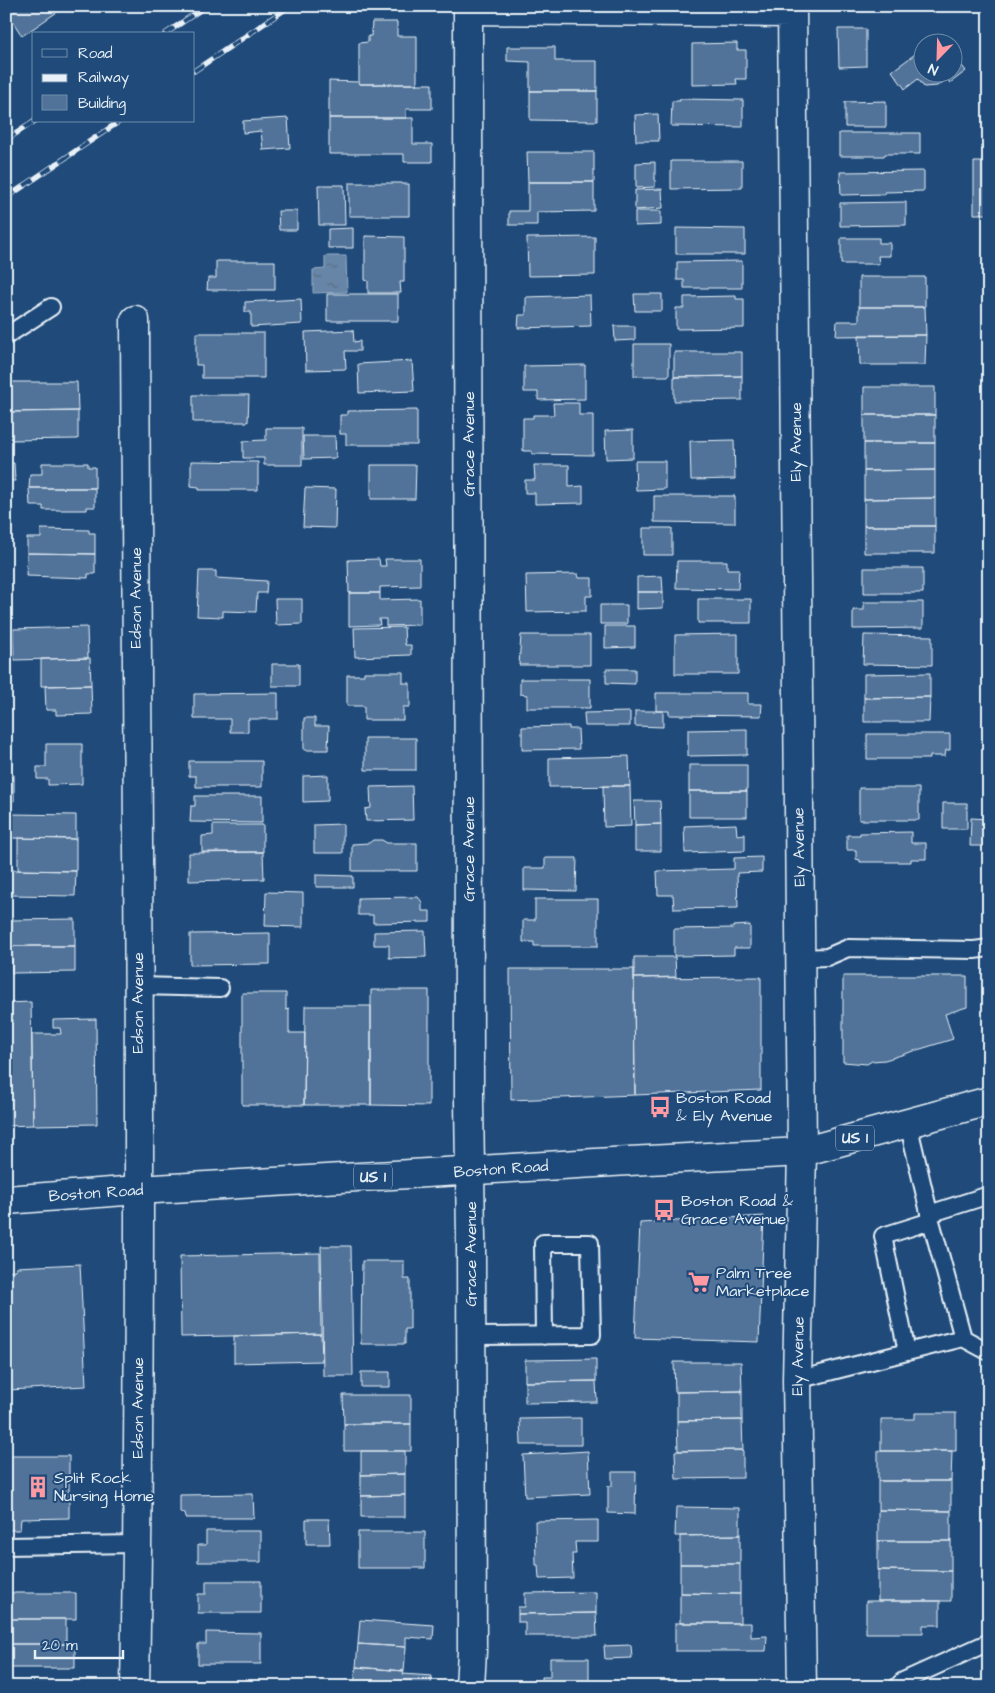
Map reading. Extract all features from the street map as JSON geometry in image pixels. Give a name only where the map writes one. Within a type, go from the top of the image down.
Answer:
[{"type":"street","name":"Grace Avenue","points":[[470,1687],[472,1652],[468,10],[792,10]]},
{"type":"street","name":"Ely Avenue","points":[[792,10],[802,1152],[797,1380],[802,1687]]},
{"type":"street","name":"Edson Avenue","points":[[135,320],[138,986],[135,1687]]},
{"type":"street","name":"Boston Road","points":[[6,1200],[138,1190],[802,1152],[989,1101]]},
{"type":"lane","points":[[6,336],[51,307]]},
{"type":"lane","points":[[800,958],[827,957],[848,948],[974,950],[989,948]]},
{"type":"lane","points":[[138,986],[220,988]]},
{"type":"lane","points":[[908,1123],[930,1218],[963,1338]]},
{"type":"lane","points":[[907,1352],[884,1236],[989,1195]]},
{"type":"lane","points":[[471,1336],[544,1336],[592,1335],[590,1243],[543,1244],[544,1336]]},
{"type":"lane","points":[[797,1380],[963,1338],[989,1352]]},
{"type":"lane","points":[[6,1546],[137,1544]]},
{"type":"lane","points":[[897,1687],[903,1681],[989,1642]]},
{"type":"water","points":[[325,256],[346,256],[347,292],[313,293],[313,270],[325,269]]},
{"type":"building","points":[[20,6],[66,6],[22,36],[8,14]]},
{"type":"building","points":[[372,22],[397,22],[397,36],[417,36],[417,84],[359,84],[359,43],[368,42],[368,36],[371,36]]},
{"type":"building","points":[[838,29],[866,29],[866,66],[839,67]]},
{"type":"building","points":[[737,43],[737,50],[746,50],[746,79],[736,79],[737,84],[692,85],[692,44]]},
{"type":"building","points":[[507,47],[555,47],[555,61],[597,61],[597,91],[530,91],[530,62],[507,61]]},
{"type":"building","points":[[912,56],[912,82],[914,82],[905,89],[892,71]]},
{"type":"building","points":[[962,66],[966,71],[962,74]]},
{"type":"building","points":[[329,81],[359,82],[359,84],[432,84],[432,109],[406,109],[406,118],[329,118]]},
{"type":"building","points":[[920,82],[943,82],[937,86],[924,87]]},
{"type":"building","points":[[530,91],[597,91],[597,121],[530,120]]},
{"type":"building","points":[[680,99],[743,100],[743,127],[671,126],[672,101],[680,101]]},
{"type":"building","points":[[886,101],[886,127],[845,127],[845,102]]},
{"type":"building","points":[[658,114],[659,141],[636,141],[635,115]]},
{"type":"building","points":[[288,118],[290,148],[263,150],[261,131],[243,133],[243,121]]},
{"type":"building","points":[[329,118],[413,118],[413,144],[432,144],[432,162],[404,162],[404,154],[329,154]]},
{"type":"building","points":[[839,133],[920,133],[920,154],[839,156]]},
{"type":"building","points":[[527,152],[594,152],[594,182],[528,182]]},
{"type":"building","points":[[671,161],[742,161],[742,188],[671,189]]},
{"type":"building","points":[[655,162],[655,187],[636,188],[636,163]]},
{"type":"building","points":[[974,162],[989,162],[989,214],[974,214]]},
{"type":"building","points":[[924,171],[924,191],[841,195],[840,172]]},
{"type":"building","points":[[528,182],[594,182],[594,211],[537,212],[537,225],[509,225],[509,211],[528,211]]},
{"type":"building","points":[[349,183],[409,184],[409,216],[349,216]]},
{"type":"building","points":[[318,185],[344,185],[345,225],[319,225]]},
{"type":"building","points":[[662,189],[663,208],[635,210],[635,190]]},
{"type":"building","points":[[906,202],[906,225],[840,226],[840,203]]},
{"type":"building","points":[[278,211],[297,211],[297,230],[279,230]]},
{"type":"building","points":[[635,211],[661,211],[661,225],[635,226]]},
{"type":"building","points":[[353,228],[353,248],[328,248],[328,229]]},
{"type":"building","points":[[676,228],[745,229],[745,254],[676,254]]},
{"type":"building","points":[[365,236],[404,237],[404,282],[400,282],[401,293],[368,293],[368,281],[365,280]]},
{"type":"building","points":[[595,237],[595,275],[528,276],[527,238]]},
{"type":"building","points":[[841,238],[879,238],[879,243],[890,243],[890,256],[878,256],[879,264],[841,264]]},
{"type":"building","points":[[216,261],[275,261],[275,290],[207,290],[208,278],[216,278]]},
{"type":"building","points":[[742,261],[742,288],[684,288],[684,280],[677,280],[677,262]]},
{"type":"building","points":[[859,277],[925,277],[925,307],[859,307]]},
{"type":"building","points":[[327,294],[398,294],[398,321],[327,321]]},
{"type":"building","points":[[634,294],[662,294],[662,311],[635,311]]},
{"type":"building","points":[[590,295],[591,326],[518,328],[519,315],[526,315],[526,297]]},
{"type":"building","points":[[736,296],[736,299],[744,299],[744,328],[676,329],[676,308],[684,308],[684,297]]},
{"type":"building","points":[[301,299],[302,324],[251,327],[251,312],[245,312],[245,302]]},
{"type":"building","points":[[859,307],[925,307],[926,335],[836,336],[837,321],[859,321]]},
{"type":"building","points":[[614,326],[635,326],[635,340],[615,341]]},
{"type":"building","points":[[353,330],[354,342],[360,341],[360,351],[345,351],[346,369],[306,370],[305,332]]},
{"type":"building","points":[[196,333],[264,333],[264,378],[202,378],[202,365],[196,365]]},
{"type":"building","points":[[859,335],[926,335],[925,365],[860,365]]},
{"type":"building","points":[[634,344],[669,344],[669,376],[634,376]]},
{"type":"building","points":[[674,352],[742,352],[742,376],[674,377]]},
{"type":"building","points":[[412,361],[414,391],[359,393],[358,364]]},
{"type":"building","points":[[585,365],[585,399],[538,400],[538,392],[524,392],[524,366]]},
{"type":"building","points":[[742,376],[742,400],[674,401],[674,377]]},
{"type":"building","points":[[6,382],[77,382],[78,411],[10,412],[10,407],[6,407]]},
{"type":"building","points":[[864,387],[935,387],[935,415],[864,415]]},
{"type":"building","points":[[193,395],[249,395],[248,422],[193,422]]},
{"type":"building","points":[[553,403],[579,403],[579,415],[593,415],[593,455],[532,454],[532,451],[523,451],[523,418],[533,418],[533,415],[554,415]]},
{"type":"building","points":[[417,410],[417,445],[346,445],[346,434],[340,434],[340,415],[347,415],[347,411]]},
{"type":"building","points":[[78,411],[78,439],[10,440],[10,412]]},
{"type":"building","points":[[864,415],[935,415],[935,443],[864,443]]},
{"type":"building","points":[[266,428],[302,428],[302,465],[264,465],[264,458],[243,458],[243,441],[266,440]]},
{"type":"building","points":[[633,430],[633,458],[606,459],[605,431]]},
{"type":"building","points":[[303,436],[335,436],[336,458],[304,459]]},
{"type":"building","points":[[734,440],[735,479],[691,480],[690,441]]},
{"type":"building","points":[[864,443],[935,443],[935,470],[864,471]]},
{"type":"building","points":[[191,461],[258,462],[258,490],[199,490],[199,487],[191,486]]},
{"type":"building","points":[[635,461],[665,461],[665,489],[636,490]]},
{"type":"building","points":[[6,463],[14,463],[15,481],[6,481]]},
{"type":"building","points":[[42,463],[88,463],[88,467],[95,467],[95,488],[29,488],[30,474],[42,474]]},
{"type":"building","points":[[371,465],[416,465],[415,499],[371,499]]},
{"type":"building","points":[[534,465],[569,465],[569,487],[583,486],[583,503],[535,504],[535,493],[525,493],[525,480],[535,480]]},
{"type":"building","points":[[935,470],[935,498],[864,499],[864,471]]},
{"type":"building","points":[[29,488],[95,488],[95,507],[87,507],[87,510],[43,510],[43,506],[30,506]]},
{"type":"building","points":[[305,488],[336,489],[335,528],[303,527]]},
{"type":"building","points":[[654,496],[735,496],[735,523],[654,522]]},
{"type":"building","points":[[935,498],[935,526],[864,526],[864,499]]},
{"type":"building","points":[[864,526],[935,526],[935,553],[864,553]]},
{"type":"building","points":[[643,528],[672,528],[672,555],[643,555]]},
{"type":"building","points":[[41,529],[89,530],[89,533],[95,533],[95,554],[27,553],[27,538],[41,538]]},
{"type":"building","points":[[27,553],[95,554],[95,574],[88,574],[88,578],[26,576]]},
{"type":"building","points":[[379,559],[380,566],[386,566],[385,559],[420,559],[420,586],[380,587],[380,593],[349,593],[348,560]]},
{"type":"building","points":[[677,561],[727,561],[727,569],[739,569],[738,589],[676,588]]},
{"type":"building","points":[[864,568],[923,568],[923,593],[864,593]]},
{"type":"building","points":[[199,571],[216,571],[216,578],[267,581],[266,593],[257,593],[256,612],[223,611],[223,617],[197,616]]},
{"type":"building","points":[[578,574],[579,578],[592,578],[592,596],[586,596],[586,611],[527,612],[526,575]]},
{"type":"building","points":[[662,576],[663,592],[637,592],[637,577]]},
{"type":"building","points":[[637,592],[663,592],[663,608],[637,609]]},
{"type":"building","points":[[349,593],[380,593],[380,600],[420,599],[420,625],[386,626],[386,619],[379,619],[380,625],[349,626]]},
{"type":"building","points":[[275,599],[302,599],[302,624],[276,625]]},
{"type":"building","points":[[698,599],[751,599],[751,623],[698,623]]},
{"type":"building","points":[[864,602],[923,602],[923,628],[853,629],[853,610],[864,610]]},
{"type":"building","points":[[600,605],[627,605],[627,624],[600,624]]},
{"type":"building","points":[[605,626],[635,626],[635,647],[605,648]]},
{"type":"building","points":[[87,627],[88,658],[14,660],[13,629]]},
{"type":"building","points":[[404,627],[405,645],[411,645],[411,655],[355,657],[354,628]]},
{"type":"building","points":[[738,634],[738,674],[675,674],[675,635]]},
{"type":"building","points":[[521,635],[590,635],[590,665],[519,665]]},
{"type":"building","points":[[864,635],[932,636],[932,665],[863,664]]},
{"type":"building","points":[[90,658],[91,685],[41,686],[41,659]]},
{"type":"building","points":[[272,664],[299,664],[299,686],[272,686]]},
{"type":"building","points":[[606,669],[635,669],[635,684],[606,683]]},
{"type":"building","points":[[364,672],[403,672],[403,683],[410,683],[410,707],[403,707],[403,720],[364,720],[364,706],[347,706],[347,675],[364,675]]},
{"type":"building","points":[[930,673],[930,697],[864,698],[864,674]]},
{"type":"building","points":[[520,679],[590,679],[590,708],[527,708],[527,695],[520,694]]},
{"type":"building","points":[[91,685],[92,714],[56,715],[56,710],[46,710],[45,686]]},
{"type":"building","points":[[278,693],[278,719],[248,719],[248,732],[230,732],[230,719],[194,719],[194,694]]},
{"type":"building","points":[[656,693],[748,693],[748,704],[762,704],[761,716],[669,715],[669,711],[656,711]]},
{"type":"building","points":[[930,697],[929,722],[864,722],[864,698]]},
{"type":"building","points":[[635,711],[663,711],[663,727],[635,726]]},
{"type":"building","points":[[630,712],[630,726],[585,726],[584,713]]},
{"type":"building","points":[[304,718],[315,718],[315,726],[329,726],[328,750],[304,750]]},
{"type":"building","points":[[569,726],[569,729],[578,729],[579,749],[522,750],[522,727]]},
{"type":"building","points":[[747,729],[747,755],[688,756],[688,730]]},
{"type":"building","points":[[867,734],[950,734],[950,750],[946,750],[945,756],[930,756],[930,759],[867,759]]},
{"type":"building","points":[[365,738],[416,738],[416,770],[365,770]]},
{"type":"building","points":[[46,744],[82,744],[82,784],[48,785],[48,779],[37,779],[37,767],[46,767]]},
{"type":"building","points":[[629,756],[630,786],[549,787],[549,758]]},
{"type":"building","points":[[189,761],[262,761],[262,787],[196,787],[196,776],[189,776]]},
{"type":"building","points":[[689,765],[747,765],[747,791],[689,791]]},
{"type":"building","points":[[6,774],[14,775],[14,801],[6,801]]},
{"type":"building","points":[[328,775],[328,801],[303,802],[303,776]]},
{"type":"building","points":[[412,786],[413,820],[366,821],[365,809],[371,808],[370,787]]},
{"type":"building","points":[[603,786],[630,786],[631,826],[604,827]]},
{"type":"building","points":[[859,788],[919,788],[919,820],[859,820]]},
{"type":"building","points":[[689,791],[747,791],[747,817],[689,817]]},
{"type":"building","points":[[195,796],[262,796],[262,823],[190,822],[191,806],[195,806]]},
{"type":"building","points":[[634,801],[660,801],[661,824],[635,825]]},
{"type":"building","points":[[943,803],[967,803],[967,829],[943,829]]},
{"type":"building","points":[[11,814],[76,815],[76,839],[10,838]]},
{"type":"building","points":[[971,818],[989,819],[989,846],[970,846]]},
{"type":"building","points":[[343,824],[343,853],[314,853],[314,825]]},
{"type":"building","points":[[661,824],[661,851],[635,851],[635,825]]},
{"type":"building","points":[[736,824],[737,835],[745,834],[745,851],[685,853],[684,826]]},
{"type":"building","points":[[213,825],[263,825],[263,852],[202,852],[202,836],[213,835]]},
{"type":"building","points":[[911,832],[911,843],[926,843],[926,859],[911,859],[911,862],[860,862],[860,860],[856,859],[856,850],[847,850],[847,835]]},
{"type":"building","points":[[18,838],[76,839],[76,871],[18,870]]},
{"type":"building","points":[[373,840],[382,840],[387,843],[417,843],[417,871],[352,871],[352,844],[369,843]]},
{"type":"building","points":[[263,852],[264,879],[189,881],[189,853]]},
{"type":"building","points":[[762,857],[762,872],[737,873],[738,908],[674,909],[673,895],[658,895],[657,871],[734,869],[734,858]]},
{"type":"building","points":[[545,858],[577,858],[576,891],[524,890],[524,868],[545,868]]},
{"type":"building","points":[[10,870],[76,871],[75,896],[10,895]]},
{"type":"building","points":[[316,875],[353,876],[353,887],[316,887]]},
{"type":"building","points":[[266,892],[303,893],[303,927],[265,926]]},
{"type":"building","points":[[418,897],[422,902],[422,911],[430,911],[430,922],[373,923],[373,915],[358,915],[358,898]]},
{"type":"building","points":[[535,899],[598,899],[598,946],[534,946],[534,942],[523,942],[523,920],[535,920]]},
{"type":"building","points":[[75,919],[75,946],[12,946],[12,920]]},
{"type":"building","points":[[750,925],[750,948],[734,948],[734,955],[674,956],[674,929],[733,928],[733,926]]},
{"type":"building","points":[[425,931],[426,957],[389,958],[389,945],[374,945],[374,932]]},
{"type":"building","points":[[270,933],[270,964],[190,965],[190,934]]},
{"type":"building","points":[[12,946],[75,946],[75,972],[12,973]]},
{"type":"building","points":[[634,957],[675,957],[676,977],[634,978]]},
{"type":"building","points":[[510,969],[634,969],[635,1095],[511,1100]]},
{"type":"building","points":[[843,976],[967,976],[967,1007],[945,1014],[953,1039],[867,1064],[843,1062]]},
{"type":"building","points":[[761,977],[761,1090],[635,1095],[634,978]]},
{"type":"building","points":[[371,990],[429,990],[429,1106],[371,1105]]},
{"type":"building","points":[[242,993],[286,993],[286,1010],[289,1009],[289,1033],[305,1033],[304,1105],[242,1105]]},
{"type":"building","points":[[31,1002],[33,1125],[6,1126],[6,1003]]},
{"type":"building","points":[[305,1006],[371,1006],[371,1105],[304,1105]]},
{"type":"building","points":[[96,1019],[97,1124],[33,1125],[32,1034],[61,1034],[60,1028],[53,1028],[53,1020]]},
{"type":"building","points":[[989,1206],[989,1225],[984,1207]]},
{"type":"building","name":"Palm Tree Marketplace","points":[[764,1216],[759,1342],[635,1338],[640,1223]]},
{"type":"building","points":[[321,1246],[351,1246],[353,1376],[323,1376]]},
{"type":"building","points":[[320,1253],[321,1334],[181,1337],[180,1256]]},
{"type":"building","points":[[362,1261],[404,1261],[404,1279],[410,1279],[410,1329],[405,1329],[405,1344],[361,1344]]},
{"type":"building","points":[[80,1264],[86,1386],[8,1390],[6,1271],[16,1270],[16,1267]]},
{"type":"building","points":[[321,1334],[322,1361],[234,1363],[234,1336]]},
{"type":"building","points":[[596,1359],[596,1381],[525,1382],[525,1360]]},
{"type":"building","points":[[674,1362],[741,1362],[742,1391],[675,1392]]},
{"type":"building","points":[[361,1372],[390,1372],[390,1387],[361,1387]]},
{"type":"building","points":[[596,1381],[597,1402],[525,1403],[525,1382]]},
{"type":"building","points":[[742,1391],[742,1420],[677,1421],[677,1392]]},
{"type":"building","points":[[343,1395],[411,1395],[411,1424],[344,1424]]},
{"type":"building","points":[[915,1413],[956,1413],[956,1451],[881,1451],[881,1419],[915,1419]]},
{"type":"building","points":[[581,1418],[581,1445],[521,1445],[520,1419]]},
{"type":"building","points":[[742,1420],[743,1450],[678,1451],[677,1421]]},
{"type":"building","points":[[344,1424],[411,1424],[411,1451],[344,1451]]},
{"type":"building","points":[[743,1450],[743,1478],[676,1479],[675,1451]]},
{"type":"building","points":[[361,1451],[405,1451],[405,1474],[361,1475]]},
{"type":"building","points":[[588,1451],[590,1494],[525,1497],[523,1455]]},
{"type":"building","points":[[878,1451],[952,1451],[951,1481],[878,1481]]},
{"type":"building","name":"Split Rock Nursing Home","points":[[6,1456],[69,1456],[69,1518],[21,1519],[20,1530],[6,1530]]},
{"type":"building","points":[[612,1472],[636,1472],[635,1514],[608,1513],[608,1486],[612,1486]]},
{"type":"building","points":[[405,1474],[405,1495],[361,1496],[361,1475]]},
{"type":"building","points":[[878,1481],[951,1481],[951,1511],[878,1510]]},
{"type":"building","points":[[253,1494],[254,1518],[186,1518],[185,1513],[180,1512],[180,1495]]},
{"type":"building","points":[[405,1495],[405,1517],[361,1517],[361,1496]]},
{"type":"building","points":[[676,1507],[740,1508],[740,1535],[675,1536]]},
{"type":"building","points":[[878,1510],[951,1511],[951,1541],[878,1541]]},
{"type":"building","points":[[306,1519],[329,1519],[330,1544],[306,1544]]},
{"type":"building","points":[[598,1520],[598,1542],[575,1542],[576,1554],[572,1554],[573,1578],[539,1579],[538,1565],[536,1565],[535,1521]]},
{"type":"building","points":[[206,1531],[261,1531],[261,1562],[198,1562],[198,1545],[206,1545]]},
{"type":"building","points":[[358,1532],[425,1532],[425,1568],[358,1568]]},
{"type":"building","points":[[740,1535],[740,1564],[680,1564],[680,1536]]},
{"type":"building","points":[[878,1541],[951,1541],[951,1571],[878,1570]]},
{"type":"building","points":[[680,1564],[740,1564],[740,1594],[680,1593]]},
{"type":"building","points":[[878,1570],[951,1571],[951,1601],[878,1601]]},
{"type":"building","points":[[206,1581],[261,1581],[261,1613],[198,1613],[198,1594],[206,1594]]},
{"type":"building","points":[[596,1592],[596,1613],[518,1614],[518,1607],[525,1607],[525,1593]]},
{"type":"building","points":[[7,1593],[76,1593],[76,1619],[7,1619]]},
{"type":"building","points":[[680,1593],[740,1594],[740,1623],[680,1623]]},
{"type":"building","points":[[866,1601],[940,1601],[940,1625],[923,1625],[923,1633],[866,1633]]},
{"type":"building","points":[[596,1613],[597,1636],[525,1636],[525,1622],[518,1622],[518,1614]]},
{"type":"building","points":[[7,1619],[66,1619],[66,1644],[8,1644]]},
{"type":"building","points":[[360,1620],[434,1625],[433,1639],[406,1637],[406,1647],[358,1644]]},
{"type":"building","points":[[675,1623],[751,1623],[751,1637],[767,1636],[766,1651],[675,1651]]},
{"type":"building","points":[[206,1632],[261,1633],[261,1664],[198,1664],[198,1644],[206,1644]]},
{"type":"building","points":[[8,1644],[75,1644],[75,1668],[7,1668]]},
{"type":"building","points":[[358,1644],[406,1647],[404,1671],[356,1667]]},
{"type":"building","points":[[631,1645],[632,1658],[605,1659],[604,1646]]},
{"type":"building","points":[[550,1658],[589,1658],[589,1687],[542,1687],[542,1677],[550,1677]]},
{"type":"building","points":[[356,1667],[404,1671],[403,1674],[432,1676],[431,1687],[354,1687]]},
{"type":"building","points":[[45,1684],[46,1687],[13,1687],[13,1685]]},
{"type":"building","points":[[206,1684],[261,1684],[261,1687],[206,1687]]},
{"type":"railway","points":[[168,32],[206,6]]},
{"type":"railway","points":[[195,70],[290,6]]},
{"type":"railway","points":[[6,140],[33,122]]},
{"type":"railway","points":[[6,198],[119,122]]},
{"type":"place","name":"Boston Road & Ely Avenue","points":[[660,1107]]},
{"type":"place","name":"Boston Road & Grace Avenue","points":[[664,1210]]},
{"type":"place","name":"Palm Tree Marketplace","points":[[699,1282]]},
{"type":"place","name":"Split Rock Nursing Home","points":[[38,1487]]}]
